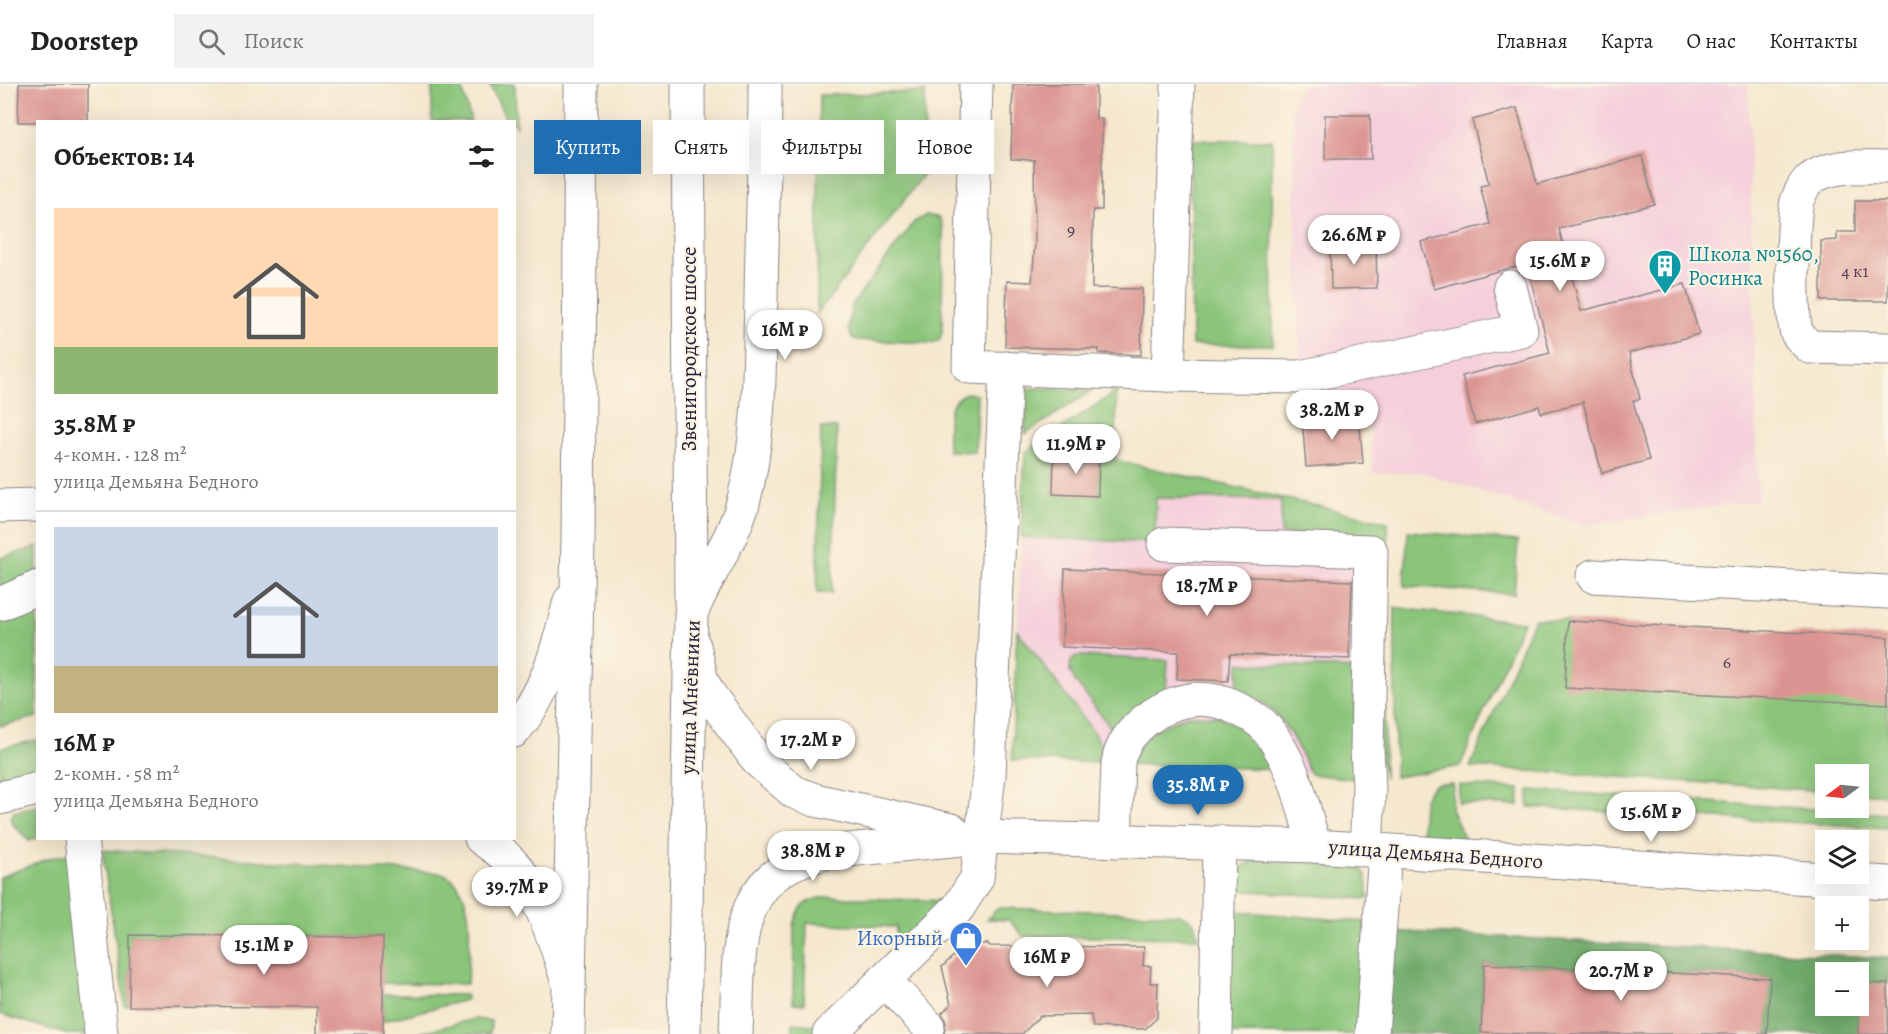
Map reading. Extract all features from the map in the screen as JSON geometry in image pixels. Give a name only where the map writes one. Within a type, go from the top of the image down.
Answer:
[{"type":"main road","points":[[568,1034],[578,539],[581,84]]},
{"type":"main road","name":"Звенигородское шоссе","points":[[688,84],[690,620]]},
{"type":"main road","name":"улица Мнёвники","points":[[684,1034],[690,620],[700,590],[733,530],[744,501],[753,457],[759,368],[765,84]]},
{"type":"main road","points":[[976,84],[969,367],[1168,375],[1300,377],[1521,330],[1510,287]]},
{"type":"main road","points":[[1168,375],[1178,84]]},
{"type":"main road","points":[[1888,167],[1852,166],[1826,171],[1807,182],[1797,199],[1793,310],[1796,333],[1810,347],[1888,349]]},
{"type":"main road","points":[[829,1034],[963,901],[977,878],[989,774],[1006,368]]},
{"type":"main road","points":[[0,506],[36,505]]},
{"type":"main road","points":[[516,729],[526,718],[545,684],[558,649],[571,598],[578,539]]},
{"type":"main road","points":[[1164,544],[1371,552],[1367,748],[1376,851],[1372,1034]]},
{"type":"main road","points":[[1593,576],[1888,592]]},
{"type":"main road","points":[[0,604],[36,588]]},
{"type":"main road","name":"улица Демьяна Бедного","points":[[690,620],[698,668],[702,681],[715,704],[758,761],[794,792],[815,800],[983,837]]},
{"type":"main road","points":[[1115,841],[1119,753],[1126,741],[1136,727],[1173,703],[1203,699],[1230,705],[1250,714],[1266,727],[1281,750],[1297,784],[1314,846]]},
{"type":"main road","points":[[0,798],[36,789]]},
{"type":"main road","name":"улица Демьяна Бедного","points":[[736,1034],[740,952],[746,915],[757,894],[771,877],[795,861],[818,854],[904,843],[983,837],[1219,842],[1314,846],[1888,883]]},
{"type":"main road","points":[[81,840],[101,1034]]},
{"type":"main road","points":[[484,840],[508,858],[539,903],[555,940],[569,985]]},
{"type":"main road","points":[[1216,1034],[1219,842]]},
{"type":"main road","points":[[884,980],[928,1026]]},
{"type":"shaded area","points":[[1304,84],[1748,84],[1758,501],[1585,525],[1421,472],[1373,473],[1368,405],[1301,404],[1292,103]]},
{"type":"shaded area","points":[[1025,453],[1099,456],[1388,522],[1354,779],[1275,769],[1012,760]]},
{"type":"green space","points":[[432,84],[461,84],[471,120],[432,120]]},
{"type":"green space","points":[[489,84],[515,84],[516,120],[507,120]]},
{"type":"green space","points":[[925,92],[925,120],[896,120],[896,174],[924,174],[817,314],[818,174],[884,174],[884,120],[819,120],[819,95]]},
{"type":"green space","points":[[1190,140],[1272,140],[1273,345],[1192,345]]},
{"type":"green space","points":[[926,215],[940,218],[943,229],[942,333],[939,340],[932,343],[852,338],[848,328],[852,305],[914,222]]},
{"type":"green space","points":[[1027,389],[1093,390],[1025,434]]},
{"type":"green space","points":[[1117,391],[1115,460],[1388,522],[1384,779],[1379,748],[1382,538],[1281,534],[1281,500],[1156,498],[1155,543],[1021,537],[1025,453]],"holes":[[[1054,455],[1099,456],[1098,495],[1053,494]]]},
{"type":"green space","points":[[967,393],[977,395],[975,452],[948,451],[950,409],[959,397]]},
{"type":"green space","points":[[821,428],[837,428],[832,593],[817,593]]},
{"type":"green space","points":[[1408,531],[1518,541],[1514,594],[1404,586]]},
{"type":"green space","points":[[36,547],[36,717],[0,726],[0,558]]},
{"type":"green space","points":[[1395,608],[1523,622],[1460,766],[1395,777]]},
{"type":"green space","points":[[1534,619],[1568,621],[1888,704],[1888,795],[1869,794],[1869,764],[1815,764],[1815,790],[1470,767]]},
{"type":"green space","points":[[1017,630],[1092,730],[1102,747],[1107,763],[1012,760]]},
{"type":"green space","points":[[1078,656],[1168,660],[1166,691],[1114,732],[1070,671],[1071,660]]},
{"type":"green space","points":[[1239,663],[1356,669],[1354,779],[1310,774],[1298,747],[1283,723],[1264,704],[1237,690]]},
{"type":"green space","points":[[1187,715],[1219,716],[1255,736],[1275,769],[1129,764],[1149,733]]},
{"type":"green space","points":[[36,740],[36,772],[0,782],[0,748]]},
{"type":"green space","points":[[1438,784],[1453,784],[1451,809],[1465,840],[1422,835],[1424,799],[1427,793]]},
{"type":"green space","points":[[1459,785],[1520,789],[1519,806],[1458,803]]},
{"type":"green space","points":[[1529,790],[1815,809],[1815,818],[1869,818],[1869,813],[1888,814],[1888,828],[1528,807]]},
{"type":"green space","points":[[36,806],[36,838],[29,841],[12,823],[10,818],[14,812]]},
{"type":"green space","points":[[102,850],[442,873],[454,881],[462,892],[467,906],[470,939],[467,984],[382,983],[382,937],[131,935],[129,1006],[125,1006]]},
{"type":"green space","points":[[72,853],[97,1034],[66,1034],[0,1014],[0,877],[50,858]]},
{"type":"green space","points":[[1257,860],[1352,864],[1365,873],[1368,882],[1368,899],[1233,890],[1240,870],[1246,864]]},
{"type":"green space","points":[[825,897],[950,901],[895,955],[896,927],[807,923],[804,1004],[793,1003],[796,919],[804,905]]},
{"type":"green space","points":[[998,908],[1180,914],[1193,921],[1199,938],[1023,936],[1009,920],[987,919]]},
{"type":"green space","points":[[1232,911],[1366,922],[1359,1034],[1227,1034]]},
{"type":"green space","points":[[1393,931],[1888,958],[1888,984],[1869,1016],[1869,962],[1815,962],[1815,1016],[1869,1016],[1858,1034],[1767,1034],[1769,978],[1484,964],[1481,1031],[1513,1034],[1385,1034]]},
{"type":"green space","points":[[383,994],[466,995],[466,1000],[383,1021]]},
{"type":"green space","points":[[474,1019],[491,1021],[490,1034],[416,1034]]},
{"type":"green space","points":[[793,1023],[823,1026],[815,1034],[793,1034]]},
{"type":"building","points":[[19,84],[88,84],[88,120],[18,122]]},
{"type":"building","points":[[1013,84],[1096,84],[1096,119],[1102,119],[1102,210],[1093,210],[1092,288],[1142,289],[1141,355],[1099,353],[1099,349],[1005,347],[1007,281],[1032,282],[1035,244],[1034,160],[1011,159]]},
{"type":"building","name":"Школа №1560, Росинка","points":[[1517,108],[1537,184],[1642,156],[1654,204],[1559,229],[1581,311],[1685,284],[1699,334],[1629,353],[1640,399],[1633,401],[1649,460],[1602,473],[1583,402],[1541,413],[1539,406],[1475,424],[1462,376],[1550,353],[1527,265],[1434,289],[1421,242],[1490,224],[1480,186],[1489,184],[1472,120]]},
{"type":"building","points":[[1325,115],[1370,115],[1371,159],[1325,159]]},
{"type":"building","points":[[1855,201],[1888,201],[1888,301],[1821,301],[1821,241],[1837,240],[1837,232],[1855,232]]},
{"type":"building","points":[[1376,244],[1377,288],[1331,289],[1330,245]]},
{"type":"building","points":[[1359,415],[1363,463],[1306,467],[1302,418]]},
{"type":"building","points":[[1054,455],[1099,456],[1098,496],[1053,494]]},
{"type":"building","points":[[1065,569],[1352,581],[1349,659],[1230,654],[1228,681],[1177,679],[1178,652],[1062,647]]},
{"type":"building","points":[[1568,621],[1888,637],[1888,704],[1565,688]]},
{"type":"building","points":[[130,935],[383,937],[383,1034],[317,1034],[317,1007],[129,1006]]},
{"type":"building","points":[[966,944],[1144,947],[1143,966],[1151,966],[1150,983],[1158,983],[1157,1018],[1145,1029],[1093,1027],[1091,1015],[1040,1016],[1022,1034],[944,1034],[946,1022],[942,1013],[951,1004],[942,967]]},
{"type":"building","points":[[1484,964],[1770,978],[1767,1034],[1481,1032]]},
{"type":"building","points":[[1869,983],[1888,984],[1888,1034],[1858,1034],[1859,1016],[1869,1016]]},
{"type":"place","name":"Школа №1560, Росинка","points":[[1665,295]]},
{"type":"place","name":"Икорный","points":[[966,967]]}]
